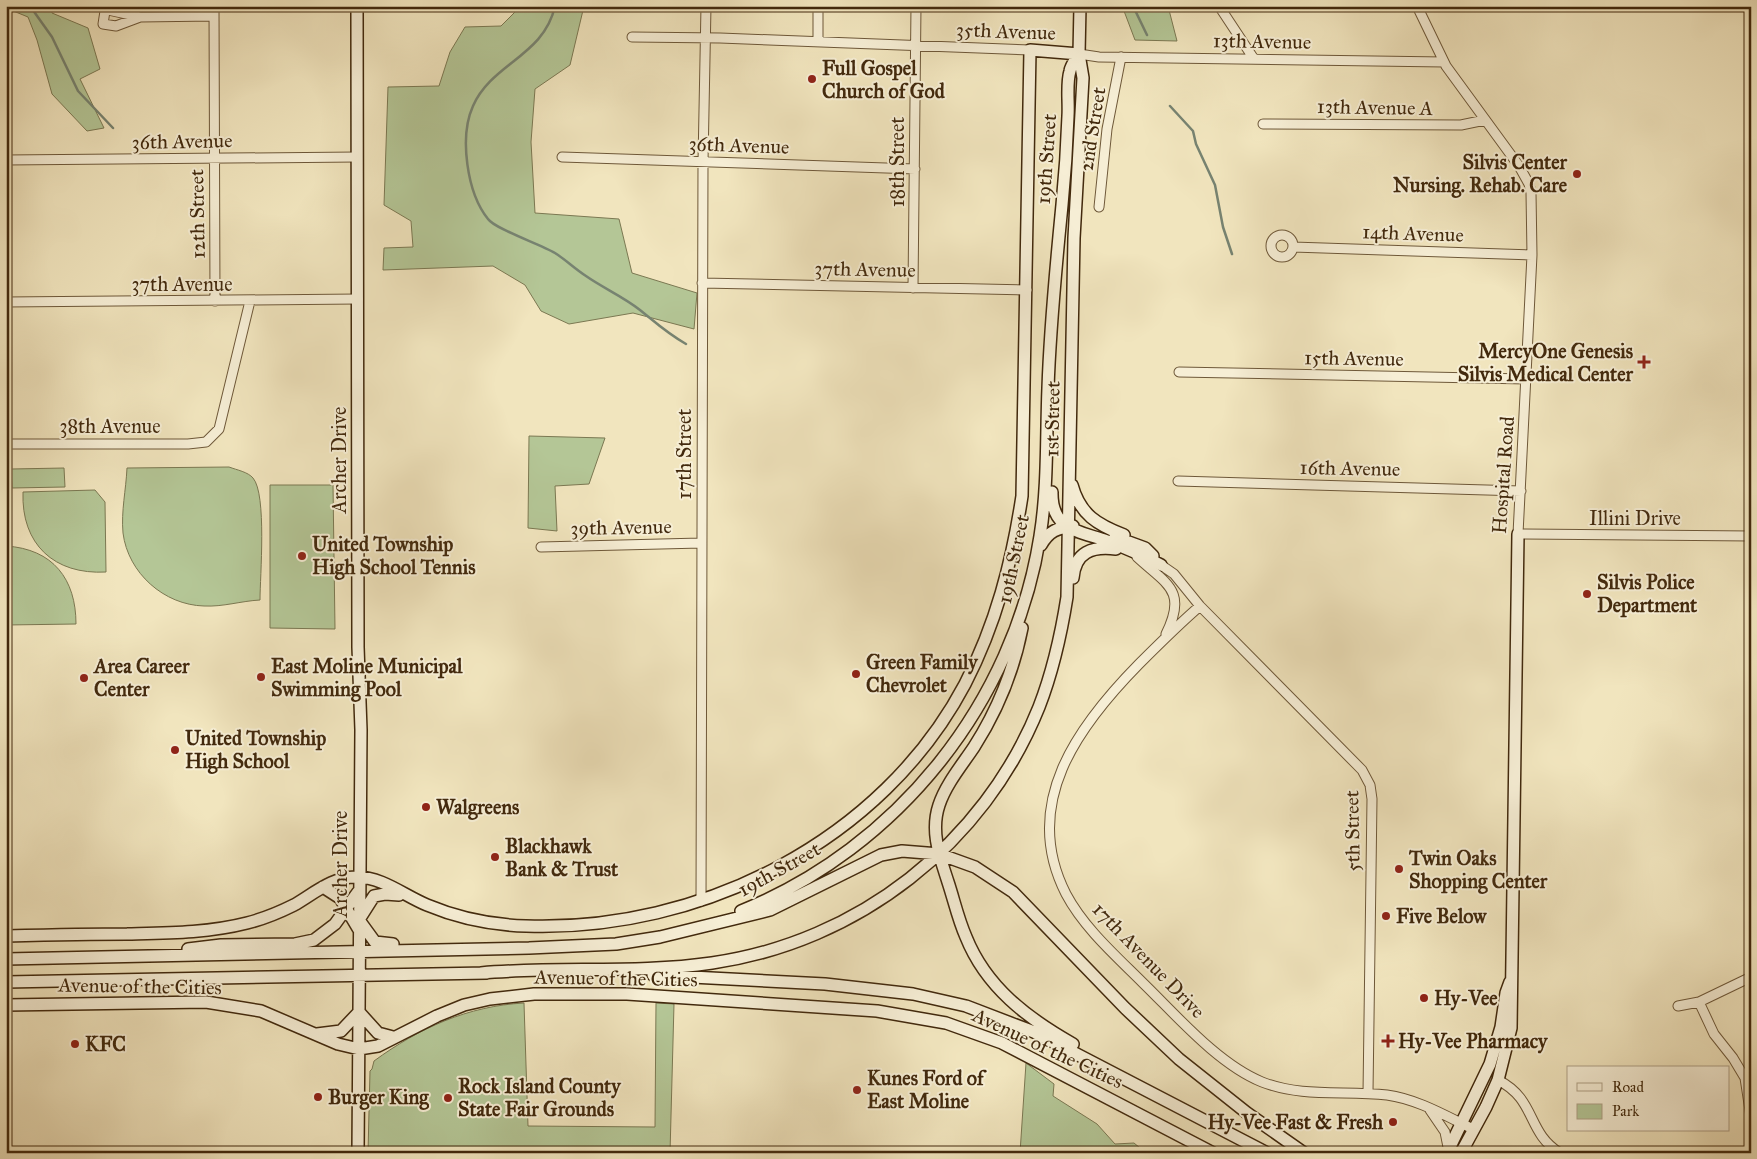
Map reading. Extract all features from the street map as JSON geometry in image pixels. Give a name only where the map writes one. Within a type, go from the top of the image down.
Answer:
[{"type":"main road","name":"Archer Drive","points":[[357,6],[358,647],[361,730],[358,877],[360,1049],[358,1153]]},
{"type":"main road","points":[[1079,54],[1080,6]]},
{"type":"main road","name":"35th Avenue","points":[[1030,50],[1079,54]]},
{"type":"main road","name":"19th Street","points":[[701,901],[726,893],[782,866],[841,827],[896,778],[937,730],[964,686],[994,619],[1015,546],[1022,496],[1030,50]]},
{"type":"main road","name":"19th Street","points":[[702,926],[756,905],[809,878],[856,845],[910,797],[940,764],[981,704],[1014,634],[1038,550],[1045,493],[1053,288],[1066,165],[1070,71],[1079,54]]},
{"type":"main road","name":"1st Street","points":[[939,854],[980,809],[1004,774],[1026,736],[1042,697],[1056,654],[1062,626],[1067,597],[1074,238],[1083,78],[1079,54]]},
{"type":"main road","points":[[1049,363],[1054,436],[1052,505],[1057,517],[1076,532],[1159,563]]},
{"type":"main road","points":[[1070,476],[1080,505],[1092,519],[1103,527],[1148,544],[1159,563]]},
{"type":"main road","points":[[1038,550],[1050,532],[1080,526],[1145,548],[1159,563]]},
{"type":"main road","name":"Hospital Road","points":[[1448,1150],[1492,1058],[1511,980],[1518,534]]},
{"type":"main road","points":[[1026,736],[1038,718],[1056,673],[1067,633],[1077,560],[1091,549],[1105,548],[1132,552]]},
{"type":"main road","name":"Avenue of the Cities","points":[[1031,579],[1020,640],[1002,692],[974,746],[949,785],[939,805],[935,823],[939,854],[965,936],[981,967],[1001,992],[1015,1006],[1040,1024],[1152,1093]]},
{"type":"main road","name":"Avenue of the Cities","points":[[6,959],[558,947],[616,944],[660,937],[770,910],[881,855],[902,851],[939,854],[975,867],[1013,892],[1125,1008],[1178,1059],[1247,1113],[1304,1153]]},
{"type":"main road","points":[[481,973],[664,967],[713,963],[750,956],[819,934],[840,924],[896,890],[939,854]]},
{"type":"main road","points":[[6,936],[176,933],[220,929],[268,916],[291,906],[323,887],[344,878],[358,877],[374,880],[412,898],[462,917],[500,924],[528,926],[613,920],[701,901]]},
{"type":"main road","points":[[323,887],[340,898],[346,910],[372,940],[385,944],[485,943],[558,947]]},
{"type":"main road","points":[[131,956],[215,946],[305,942],[326,933],[346,910],[358,892]]},
{"type":"main road","points":[[359,925],[374,896],[390,894],[412,898]]},
{"type":"main road","name":"Avenue of the Cities","points":[[192,978],[481,973],[667,975],[811,982],[913,994],[966,1006],[1002,1018],[1267,1153]]},
{"type":"main road","name":"Avenue of the Cities","points":[[6,982],[340,975]]},
{"type":"main road","name":"Hospital Road","points":[[1461,1153],[1486,1107],[1498,1080],[1512,1028],[1514,993],[1511,980]]},
{"type":"main road","name":"Avenue of the Cities","points":[[6,1004],[206,1002],[261,1011],[338,1044],[360,1049],[370,1049],[464,1005],[490,999],[534,994],[607,993],[660,995],[803,1004],[914,1016],[946,1023],[1002,1043],[1213,1153]]},
{"type":"main road","points":[[317,1034],[341,1031],[359,1012],[378,1033],[393,1038]]},
{"type":"street","name":"12th Street","points":[[214,6],[216,301]]},
{"type":"street","name":"17th Street","points":[[701,901],[702,283],[706,6]]},
{"type":"street","points":[[818,6],[818,42]]},
{"type":"street","name":"18th Street","points":[[913,288],[916,6]]},
{"type":"street","points":[[1219,6],[1254,59]]},
{"type":"street","name":"Hospital Road","points":[[1417,6],[1444,62],[1529,184],[1532,199],[1532,255],[1527,379],[1522,491],[1518,534]]},
{"type":"street","points":[[140,17],[214,16]]},
{"type":"street","name":"35th Avenue","points":[[632,37],[1030,50]]},
{"type":"street","name":"13th Avenue","points":[[1079,54],[1122,57],[1444,62]]},
{"type":"street","name":"2nd Street","points":[[1099,207],[1107,130],[1122,57]]},
{"type":"street","name":"13th Avenue A","points":[[1263,124],[1461,126],[1485,120]]},
{"type":"street","name":"36th Avenue","points":[[6,160],[357,157]]},
{"type":"street","name":"36th Avenue","points":[[562,157],[915,169]]},
{"type":"street","name":"14th Avenue","points":[[1292,246],[1532,255]]},
{"type":"street","name":"37th Avenue","points":[[702,283],[1027,290]]},
{"type":"street","name":"37th Avenue","points":[[6,302],[358,299]]},
{"type":"street","name":"38th Avenue","points":[[6,444],[188,444],[206,442],[219,429],[222,420],[250,301]]},
{"type":"street","name":"15th Avenue","points":[[1179,372],[1527,379]]},
{"type":"street","name":"16th Avenue","points":[[1178,481],[1522,491]]},
{"type":"street","name":"Illini Drive","points":[[1518,534],[1751,536]]},
{"type":"street","name":"39th Avenue","points":[[541,547],[701,543]]},
{"type":"street","points":[[1132,552],[1170,584],[1174,612],[1164,639]]},
{"type":"street","points":[[1159,563],[1174,574],[1200,606]]},
{"type":"street","name":"17th Avenue Drive","points":[[1200,606],[1164,639],[1098,708],[1081,731],[1060,770],[1052,798],[1050,828],[1054,860],[1066,893],[1082,918],[1122,962],[1194,1032],[1248,1075],[1269,1084],[1297,1091],[1368,1093],[1400,1097],[1473,1129]]},
{"type":"street","name":"5th Street","points":[[1200,606],[1362,770],[1370,785],[1372,799],[1368,1093]]},
{"type":"street","points":[[1678,1006],[1699,1002],[1751,977]]},
{"type":"street","points":[[1699,1002],[1714,1034],[1734,1058],[1745,1078],[1751,1117]]},
{"type":"street","points":[[1498,1080],[1511,1086],[1523,1098],[1538,1131],[1548,1146],[1560,1153]]},
{"type":"street","points":[[1428,1108],[1444,1132],[1448,1150]]},
{"type":"green space","points":[[6,6],[51,6],[52,13],[88,28],[100,69],[80,79],[104,128],[87,131],[52,94],[37,40],[28,17],[6,8]]},
{"type":"green space","points":[[521,6],[584,6],[570,65],[535,89],[531,142],[535,213],[619,219],[632,273],[697,293],[694,329],[633,313],[569,324],[541,311],[525,285],[493,266],[383,270],[384,248],[413,247],[411,221],[384,205],[388,87],[439,86],[450,52],[465,27],[501,26]]},
{"type":"green space","points":[[1127,6],[1168,6],[1177,41],[1135,40],[1124,11]]},
{"type":"green space","points":[[529,436],[605,438],[589,484],[555,486],[557,531],[528,528]]},
{"type":"green space","points":[[229,467],[251,476],[257,487],[261,518],[260,600],[204,606],[175,600],[150,584],[132,561],[126,548],[123,533],[123,509],[127,468]]},
{"type":"green space","points":[[64,468],[65,487],[12,488],[11,469]]},
{"type":"green space","name":"United Township High School Tennis","points":[[270,485],[333,485],[335,629],[270,628]]},
{"type":"green space","points":[[95,490],[105,502],[106,572],[87,572],[71,568],[56,562],[44,553],[28,527],[24,510],[23,492]]},
{"type":"green space","points":[[6,546],[23,548],[37,553],[59,569],[72,593],[76,624],[6,625]]},
{"type":"green space","name":"Rock Island County State Fair Grounds","points":[[524,1003],[528,1126],[655,1127],[656,1003],[674,1004],[670,1153],[368,1153],[370,1071],[374,1061],[409,1038],[445,1021],[483,1009]]},
{"type":"green space","points":[[1026,1063],[1054,1084],[1053,1096],[1097,1124],[1115,1144],[1134,1143],[1146,1153],[1020,1153]]},
{"type":"waterway","points":[[30,6],[52,37],[78,91],[113,128]]},
{"type":"waterway","points":[[555,6],[549,23],[540,37],[492,79],[473,106],[466,133],[466,149],[470,180],[475,195],[481,208],[492,223],[555,253],[582,273],[634,305],[686,344]]},
{"type":"waterway","points":[[1133,6],[1147,35]]},
{"type":"waterway","points":[[1170,106],[1193,131],[1196,144],[1215,185],[1223,227],[1232,254]]},
{"type":"place","name":"Full Gospel Church of God","points":[[812,79]]},
{"type":"place","name":"Silvis Center Nursing. Rehab. Care","points":[[1577,174]]},
{"type":"place","name":"MercyOne Genesis Silvis Medical Center","points":[[1644,362]]},
{"type":"place","name":"United Township High School Tennis","points":[[302,556]]},
{"type":"place","name":"Silvis Police Department","points":[[1587,594]]},
{"type":"place","name":"Green Family Chevrolet","points":[[856,674]]},
{"type":"place","name":"East Moline Municipal Swimming Pool","points":[[261,677]]},
{"type":"place","name":"Area Career Center","points":[[84,678]]},
{"type":"place","name":"United Township High School","points":[[175,750]]},
{"type":"place","name":"Walgreens","points":[[426,807]]},
{"type":"place","name":"Blackhawk Bank & Trust","points":[[495,857]]},
{"type":"place","name":"Twin Oaks Shopping Center","points":[[1399,869]]},
{"type":"place","name":"Five Below","points":[[1386,916]]},
{"type":"place","name":"Hy-Vee","points":[[1424,998]]},
{"type":"place","name":"Hy-Vee Pharmacy","points":[[1388,1041]]},
{"type":"place","name":"KFC","points":[[75,1044]]},
{"type":"place","name":"Kunes Ford of East Moline","points":[[857,1090]]},
{"type":"place","name":"Burger King","points":[[318,1097]]},
{"type":"place","name":"Rock Island County State Fair Grounds","points":[[448,1098]]},
{"type":"place","name":"Hy-Vee Fast & Fresh","points":[[1393,1122]]}]
